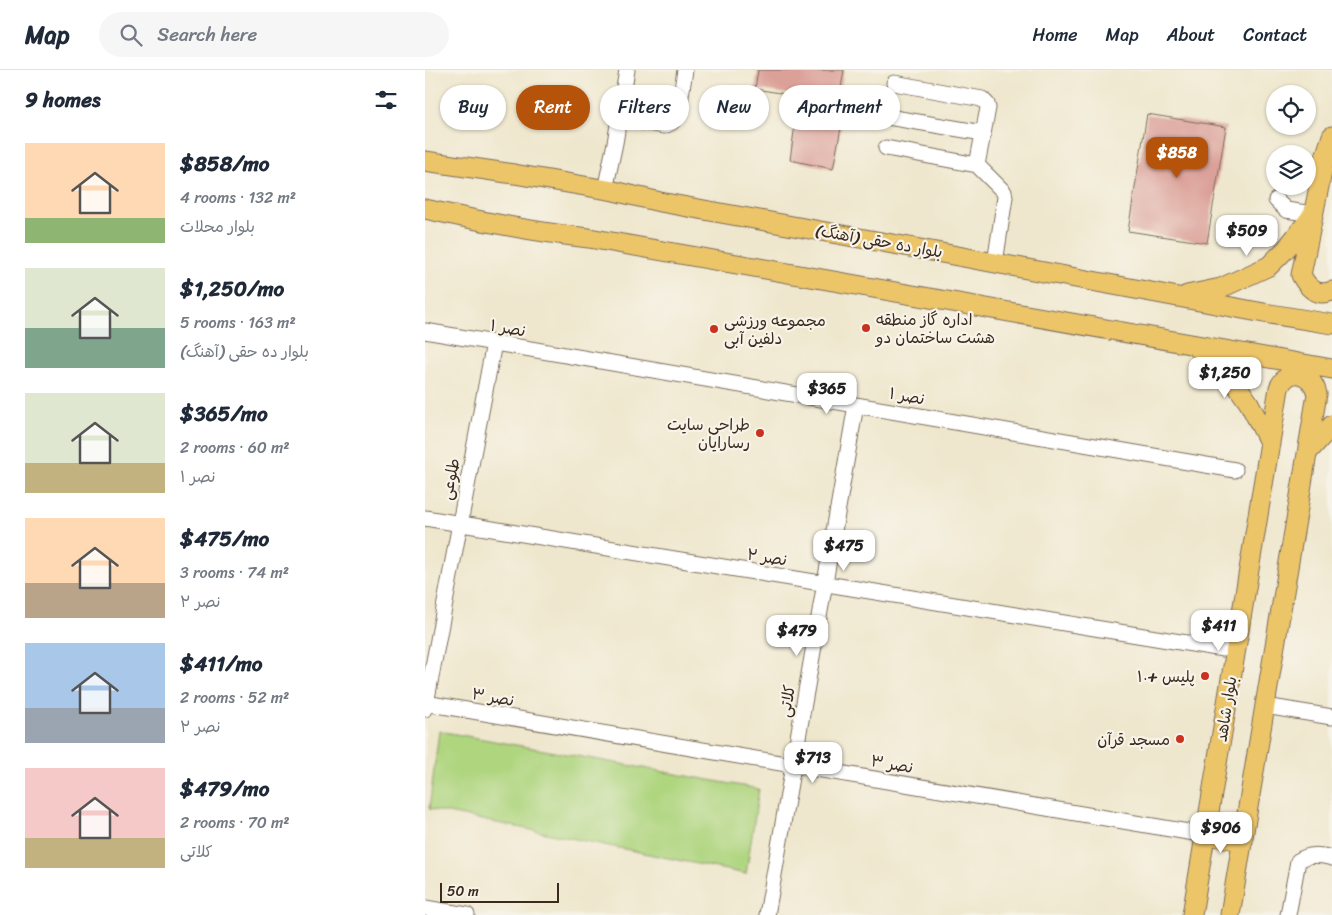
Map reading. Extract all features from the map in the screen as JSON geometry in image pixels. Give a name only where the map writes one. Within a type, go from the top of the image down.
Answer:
[{"type":"main road","points":[[1332,136],[1325,157],[1301,275],[1307,286],[1317,293],[1330,293],[1332,291]]},
{"type":"main road","name":"بلوار ده حقی (آهنگ)","points":[[425,161],[605,190],[660,202],[1332,324]]},
{"type":"main road","points":[[425,209],[484,222],[608,241],[1332,369]]},
{"type":"main road","points":[[1177,297],[1221,288],[1269,266],[1286,249],[1313,214]]},
{"type":"main road","points":[[1192,344],[1226,370],[1249,402],[1270,444]]},
{"type":"main road","name":"بلوار شاهد","points":[[1192,915],[1279,388],[1283,378],[1292,374],[1301,374],[1309,377],[1315,385],[1317,394],[1308,453]]},
{"type":"main road","points":[[1230,915],[1308,453],[1332,425]]},
{"type":"main road","points":[[1205,834],[1243,841]]},
{"type":"street","points":[[624,85],[627,70]]},
{"type":"street","points":[[683,85],[685,70]]},
{"type":"street","points":[[894,83],[982,98],[988,108],[977,164]]},
{"type":"street","points":[[900,119],[983,133]]},
{"type":"street","points":[[605,190],[617,130]]},
{"type":"street","points":[[886,148],[977,164],[1004,192],[1005,197],[995,263]]},
{"type":"street","points":[[1276,200],[1286,210],[1313,214]]},
{"type":"street","name":"نصر ۱","points":[[425,331],[1235,470]]},
{"type":"street","name":"طلوعی","points":[[425,705],[494,343]]},
{"type":"street","name":"کلاتی","points":[[767,915],[856,405]]},
{"type":"street","name":"نصر ۲","points":[[425,518],[1223,649]]},
{"type":"street","name":"نصر ۳","points":[[425,705],[1205,834]]},
{"type":"street","points":[[1265,706],[1332,717]]},
{"type":"street","points":[[1288,915],[1298,861],[1314,854],[1332,858]]},
{"type":"street","points":[[425,908],[467,915]]},
{"type":"green space","points":[[439,731],[759,789],[746,874],[429,809]]},
{"type":"building","points":[[758,70],[844,70],[842,85],[779,85],[779,93],[769,91],[769,85],[756,85]]},
{"type":"building","points":[[1147,114],[1226,127],[1207,243],[1128,231]]},
{"type":"building","points":[[794,130],[841,130],[833,169],[790,160]]},
{"type":"place","name":"اداره گاز منطقه هشت ساختمان دو","points":[[866,328]]},
{"type":"place","name":"مجموعه ورزشی دلفین آبی","points":[[714,329]]},
{"type":"place","name":"طراحی سایت رسارایان","points":[[760,433]]},
{"type":"place","name":"پلیس +۱۰","points":[[1205,676]]},
{"type":"place","name":"مسجد قرآن","points":[[1180,739]]}]
